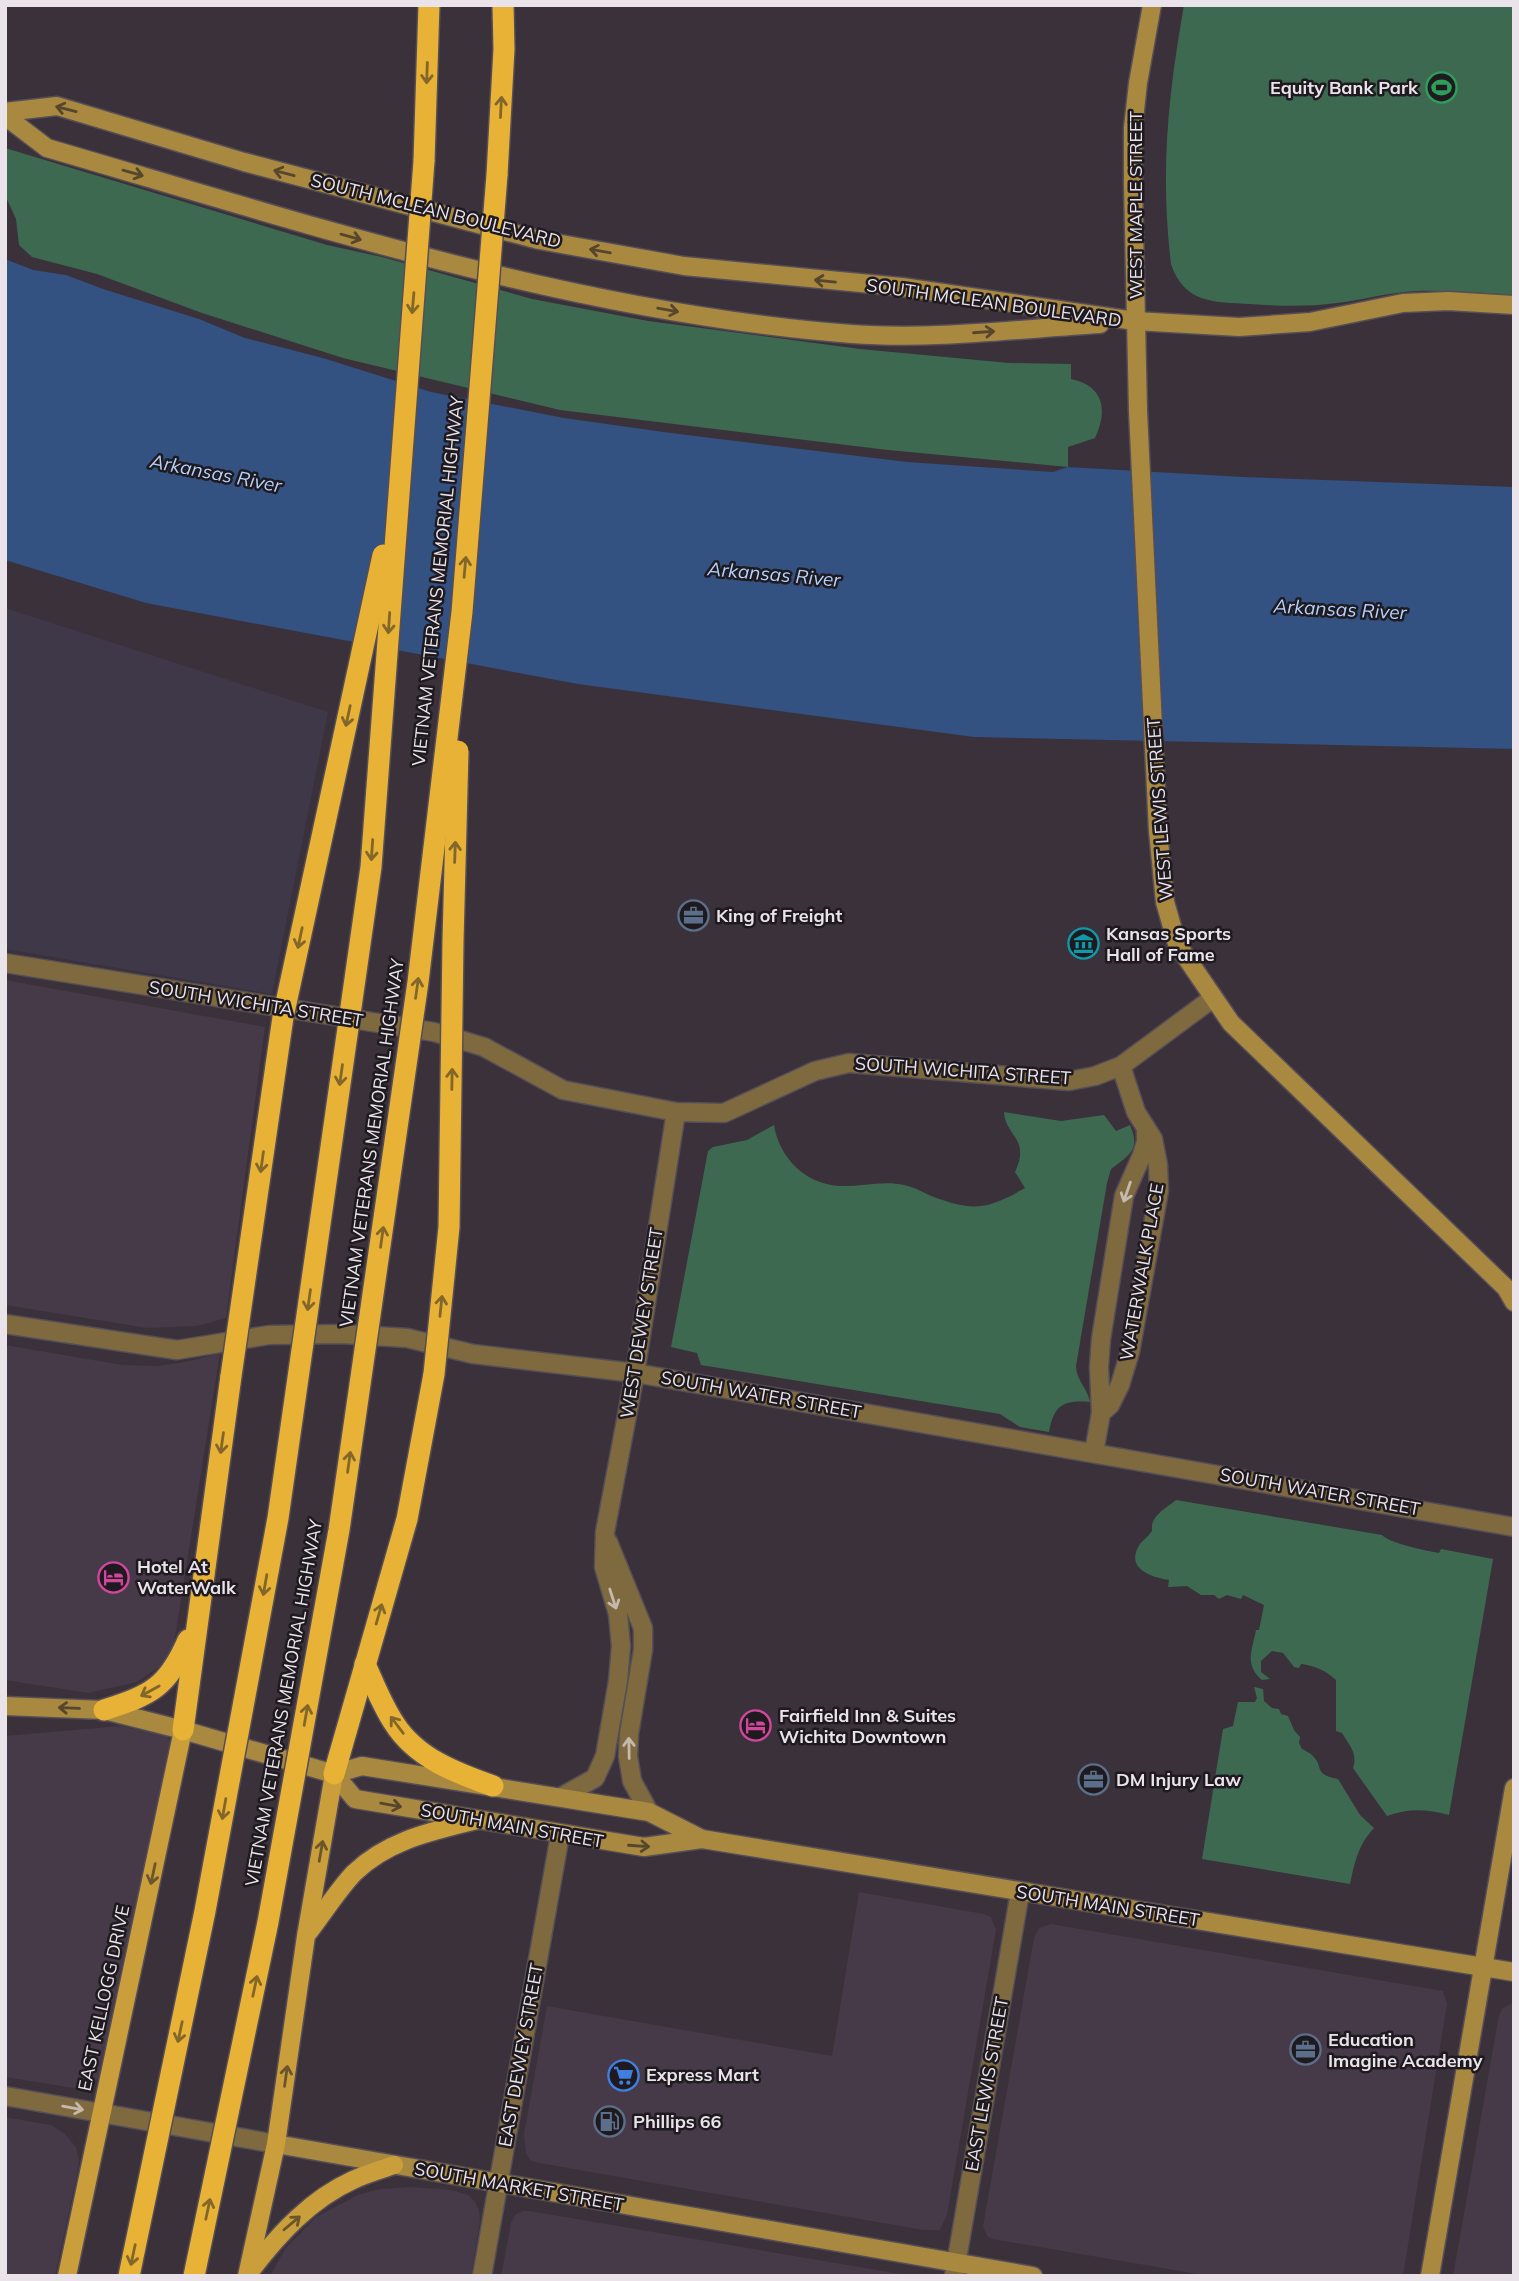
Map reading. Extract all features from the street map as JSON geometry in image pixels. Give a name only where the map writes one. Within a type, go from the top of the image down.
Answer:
[{"type":"highway","points":[[129,2276],[205,1912],[278,1518],[371,867],[424,161],[429,5]]},
{"type":"highway","name":"VIETNAM VETERANS MEMORIAL HIGHWAY","points":[[194,2276],[268,1922],[339,1530],[418,982],[462,612],[497,175],[504,49],[503,5]]},
{"type":"highway","points":[[183,1730],[283,1017],[399,481]]},
{"type":"highway","points":[[334,1774],[407,1518],[434,1374],[449,1227],[462,612]]},
{"type":"highway","points":[[104,1710],[131,1701],[159,1686],[178,1664],[199,1615]]},
{"type":"highway","points":[[365,1664],[394,1725],[424,1754],[451,1771],[493,1786]]},
{"type":"main road","name":"EAST KELLOGG DRIVE","points":[[67,2276],[183,1730]]},
{"type":"main road","points":[[247,2275],[276,2144],[306,1936],[334,1774]]},
{"type":"main road","points":[[306,1936],[353,1874],[378,1853],[419,1834],[477,1820]]},
{"type":"main road","points":[[247,2275],[280,2233],[312,2206],[351,2181],[394,2165]]},
{"type":"street","name":"WEST MAPLE STREET","points":[[1135,321],[1133,128],[1152,5]]},
{"type":"street","name":"SOUTH MCLEAN BOULEVARD","points":[[5,114],[57,106],[244,162],[539,240],[684,266],[902,287],[1135,321]]},
{"type":"street","name":"SOUTH MCLEAN BOULEVARD","points":[[5,114],[47,148],[369,242],[541,285],[639,305],[754,324],[853,334],[916,336],[1135,321]]},
{"type":"street","points":[[1135,321],[1239,327],[1310,322],[1403,303],[1448,301],[1514,305]]},
{"type":"street","name":"WEST LEWIS STREET","points":[[1135,321],[1158,831],[1165,902],[1177,944],[1231,1023],[1510,1295]]},
{"type":"street","name":"SOUTH WICHITA STREET","points":[[5,963],[434,1032],[484,1047],[564,1090],[676,1112],[724,1113],[815,1071],[849,1063],[1069,1081],[1095,1076],[1121,1066],[1213,998]]},
{"type":"street","name":"WATERWALK PLACE","points":[[1101,1413],[1110,1405],[1120,1385],[1130,1352],[1158,1191],[1158,1165],[1153,1139],[1136,1112],[1121,1066]]},
{"type":"street","name":"WEST DEWEY STREET","points":[[561,1797],[594,1778],[605,1756],[618,1681],[621,1646],[618,1614],[604,1567],[605,1532],[635,1373],[676,1112]]},
{"type":"street","name":"WATERWALK PLACE","points":[[1094,1452],[1101,1413],[1101,1339],[1124,1195],[1142,1155],[1146,1142],[1145,1128]]},
{"type":"street","name":"SOUTH WATER STREET","points":[[5,1324],[177,1350],[269,1335],[342,1334],[407,1338],[473,1354],[635,1373],[1514,1527]]},
{"type":"street","points":[[605,1532],[643,1628],[643,1650],[628,1756],[632,1781],[649,1812]]},
{"type":"street","name":"SOUTH MAIN STREET","points":[[5,1706],[104,1710],[334,1774],[362,1766],[649,1812],[702,1839]]},
{"type":"street","name":"SOUTH MAIN STREET","points":[[334,1774],[355,1799],[560,1835],[645,1847],[702,1839],[1514,1972]]},
{"type":"street","points":[[1430,2276],[1514,1788]]},
{"type":"street","name":"EAST DEWEY STREET","points":[[482,2276],[560,1835]]},
{"type":"street","name":"EAST LEWIS STREET","points":[[956,2269],[1020,1892]]},
{"type":"street","name":"SOUTH MARKET STREET","points":[[5,2096],[498,2183],[956,2269],[1033,2276]]},
{"type":"shaded area","points":[[5,608],[328,712],[272,994],[5,949]]},
{"type":"shaded area","points":[[5,980],[265,1027],[226,1318],[197,1326],[147,1328],[5,1305]]},
{"type":"shaded area","points":[[5,1345],[123,1365],[157,1366],[220,1353],[174,1644],[163,1664],[137,1682],[88,1693],[5,1680]]},
{"type":"shaded area","points":[[120,1726],[166,1735],[171,1743],[98,2078],[86,2090],[5,2077],[5,1736]]},
{"type":"shaded area","points":[[859,1892],[984,1914],[991,1917],[996,1930],[947,2215],[940,2230],[923,2230],[530,2160],[526,2153],[524,2134],[547,2006],[832,2056]]},
{"type":"shaded area","points":[[1051,1924],[1443,1991],[1447,2004],[1403,2276],[1209,2276],[987,2236],[983,2226],[1034,1938],[1039,1928]]},
{"type":"shaded area","points":[[1514,2002],[1514,2276],[1453,2276],[1499,2015],[1502,2009]]},
{"type":"shaded area","points":[[5,2117],[51,2125],[65,2134],[76,2147],[79,2160],[77,2175],[55,2276],[5,2276]]},
{"type":"shaded area","points":[[412,2187],[451,2190],[468,2195],[475,2202],[480,2221],[471,2276],[270,2276],[285,2249],[316,2217],[358,2195],[379,2189]]},
{"type":"shaded area","points":[[523,2211],[912,2276],[501,2276],[511,2223],[516,2214]]},
{"type":"green space","points":[[1184,5],[1514,5],[1514,295],[1417,291],[1347,302],[1282,306],[1213,301],[1192,294],[1184,287],[1171,264],[1166,166],[1170,103]]},
{"type":"green space","points":[[5,148],[327,245],[382,257],[532,299],[648,321],[860,349],[1009,363],[1071,364],[1071,379],[1082,382],[1097,393],[1102,409],[1099,428],[1095,438],[1068,447],[1068,467],[888,450],[560,410],[343,358],[202,313],[97,274],[32,257],[19,245],[16,219],[5,195]]},
{"type":"green space","points":[[1004,1112],[1061,1121],[1104,1115],[1116,1131],[1130,1125],[1134,1140],[1134,1146],[1128,1156],[1111,1169],[1107,1183],[1076,1366],[1090,1402],[1073,1402],[1061,1406],[1054,1416],[1049,1432],[1020,1427],[1000,1414],[701,1365],[697,1353],[671,1347],[708,1151],[713,1147],[747,1140],[774,1125],[781,1148],[788,1158],[815,1180],[839,1186],[896,1184],[948,1202],[981,1206],[1025,1188],[1015,1172],[1019,1161],[1019,1144],[1008,1127]]},
{"type":"green space","points":[[1176,1500],[1382,1535],[1400,1544],[1433,1552],[1439,1553],[1441,1549],[1493,1559],[1449,1815],[1418,1810],[1387,1816],[1353,1768],[1354,1753],[1350,1745],[1342,1733],[1336,1731],[1336,1680],[1324,1671],[1301,1664],[1299,1668],[1294,1667],[1283,1653],[1272,1651],[1261,1661],[1261,1672],[1270,1679],[1262,1680],[1256,1674],[1251,1663],[1251,1651],[1264,1605],[1243,1595],[1241,1599],[1227,1595],[1219,1599],[1214,1595],[1201,1595],[1187,1586],[1168,1587],[1169,1580],[1148,1574],[1137,1565],[1136,1552],[1152,1531],[1153,1521]]},
{"type":"green space","points":[[1254,1687],[1263,1689],[1264,1701],[1288,1716],[1300,1737],[1302,1749],[1316,1759],[1325,1775],[1338,1779],[1360,1815],[1374,1828],[1361,1847],[1350,1884],[1202,1859],[1223,1729],[1233,1726],[1238,1702],[1255,1702],[1257,1698]]},
{"type":"water","name":"Arkansas River","points":[[5,259],[33,270],[66,275],[199,319],[245,338],[323,358],[431,392],[564,418],[907,462],[1053,472],[1068,467],[1243,477],[1514,487],[1514,749],[974,737],[578,684],[146,603],[5,560]]},
{"type":"place","name":"Equity Bank Park","points":[[1441,88]]},
{"type":"place","name":"King of Freight","points":[[693,916]]},
{"type":"place","name":"Kansas Sports Hall of Fame","points":[[1083,944]]},
{"type":"place","name":"Hotel At WaterWalk","points":[[114,1577]]},
{"type":"place","name":"Fairfield Inn & Suites Wichita Downtown","points":[[756,1726]]},
{"type":"place","name":"DM Injury Law","points":[[1093,1780]]},
{"type":"place","name":"Education Imagine Academy","points":[[1305,2050]]},
{"type":"place","name":"Express Mart","points":[[623,2075]]},
{"type":"place","name":"Phillips 66","points":[[610,2122]]}]
